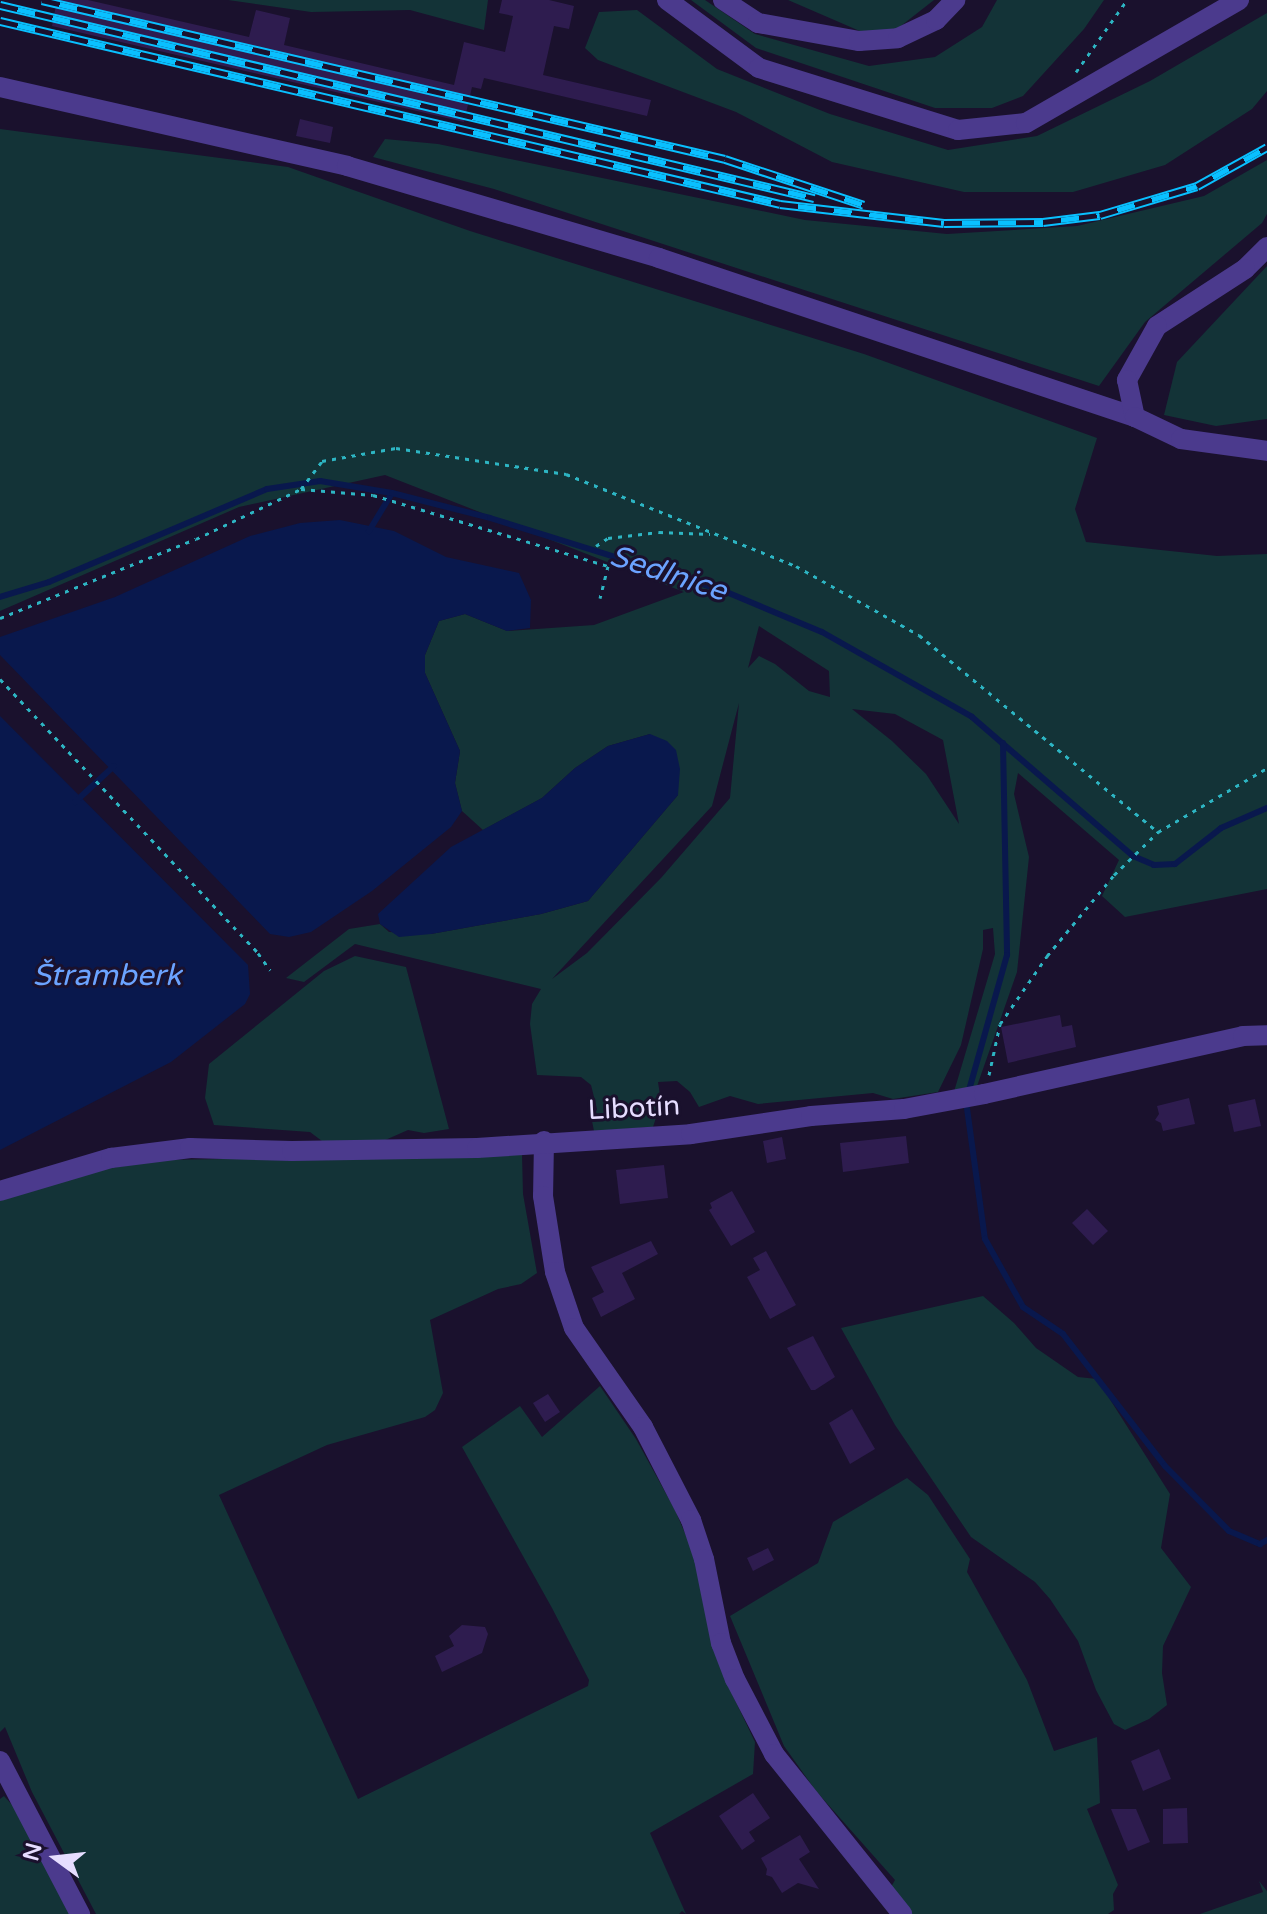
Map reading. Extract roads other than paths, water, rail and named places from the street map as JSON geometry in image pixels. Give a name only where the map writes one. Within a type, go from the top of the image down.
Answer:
[{"type":"street","points":[[667,0],[759,68],[958,130],[1026,123],[1239,0]]},
{"type":"street","points":[[723,0],[758,23],[859,41],[898,38],[936,20],[955,0]]},
{"type":"street","points":[[0,87],[347,166],[659,258],[1135,417],[1181,439],[1267,451]]},
{"type":"street","points":[[1135,417],[1127,380],[1157,326],[1245,269],[1267,247]]},
{"type":"street","name":"Libotín","points":[[0,1191],[111,1158],[190,1148],[292,1151],[477,1148],[544,1141],[691,1134],[811,1116],[904,1109],[1243,1036],[1267,1035]]},
{"type":"street","points":[[544,1141],[543,1196],[555,1272],[574,1328],[643,1427],[691,1520],[704,1559],[721,1643],[735,1679],[774,1754],[902,1914]]},
{"type":"street","points":[[0,1761],[80,1914]]},
{"type":"water","points":[[340,520],[394,531],[446,557],[519,573],[531,600],[530,628],[507,631],[465,614],[439,621],[425,655],[425,673],[460,751],[455,783],[462,811],[451,827],[372,891],[311,932],[289,937],[270,934],[0,655],[0,637],[115,597],[250,536],[300,523]]},
{"type":"water","name":"Štramberk","points":[[0,716],[248,965],[250,994],[245,1004],[171,1062],[0,1150]]},
{"type":"water","points":[[650,734],[667,741],[676,750],[680,769],[678,795],[588,901],[541,914],[431,934],[399,937],[380,924],[378,914],[451,847],[542,798],[575,768],[608,746]]},
{"type":"waterway","name":"Sedlnice","points":[[0,597],[49,582],[267,489],[320,481],[392,493],[490,518],[724,591],[822,632],[972,717],[1133,856],[1154,865],[1175,864],[1221,828],[1267,808]]},
{"type":"waterway","points":[[369,531],[392,493]]},
{"type":"waterway","points":[[1003,743],[1007,955],[966,1101],[985,1239],[1023,1307],[1063,1334],[1165,1466],[1229,1531],[1260,1544],[1267,1540]]},
{"type":"waterway","points":[[75,802],[114,766]]},
{"type":"railway","points":[[42,0],[725,159],[864,205]]},
{"type":"railway","points":[[0,5],[814,198]]},
{"type":"railway","points":[[0,21],[780,204],[944,223],[1043,222],[1100,215],[1197,186],[1267,147]]}]
